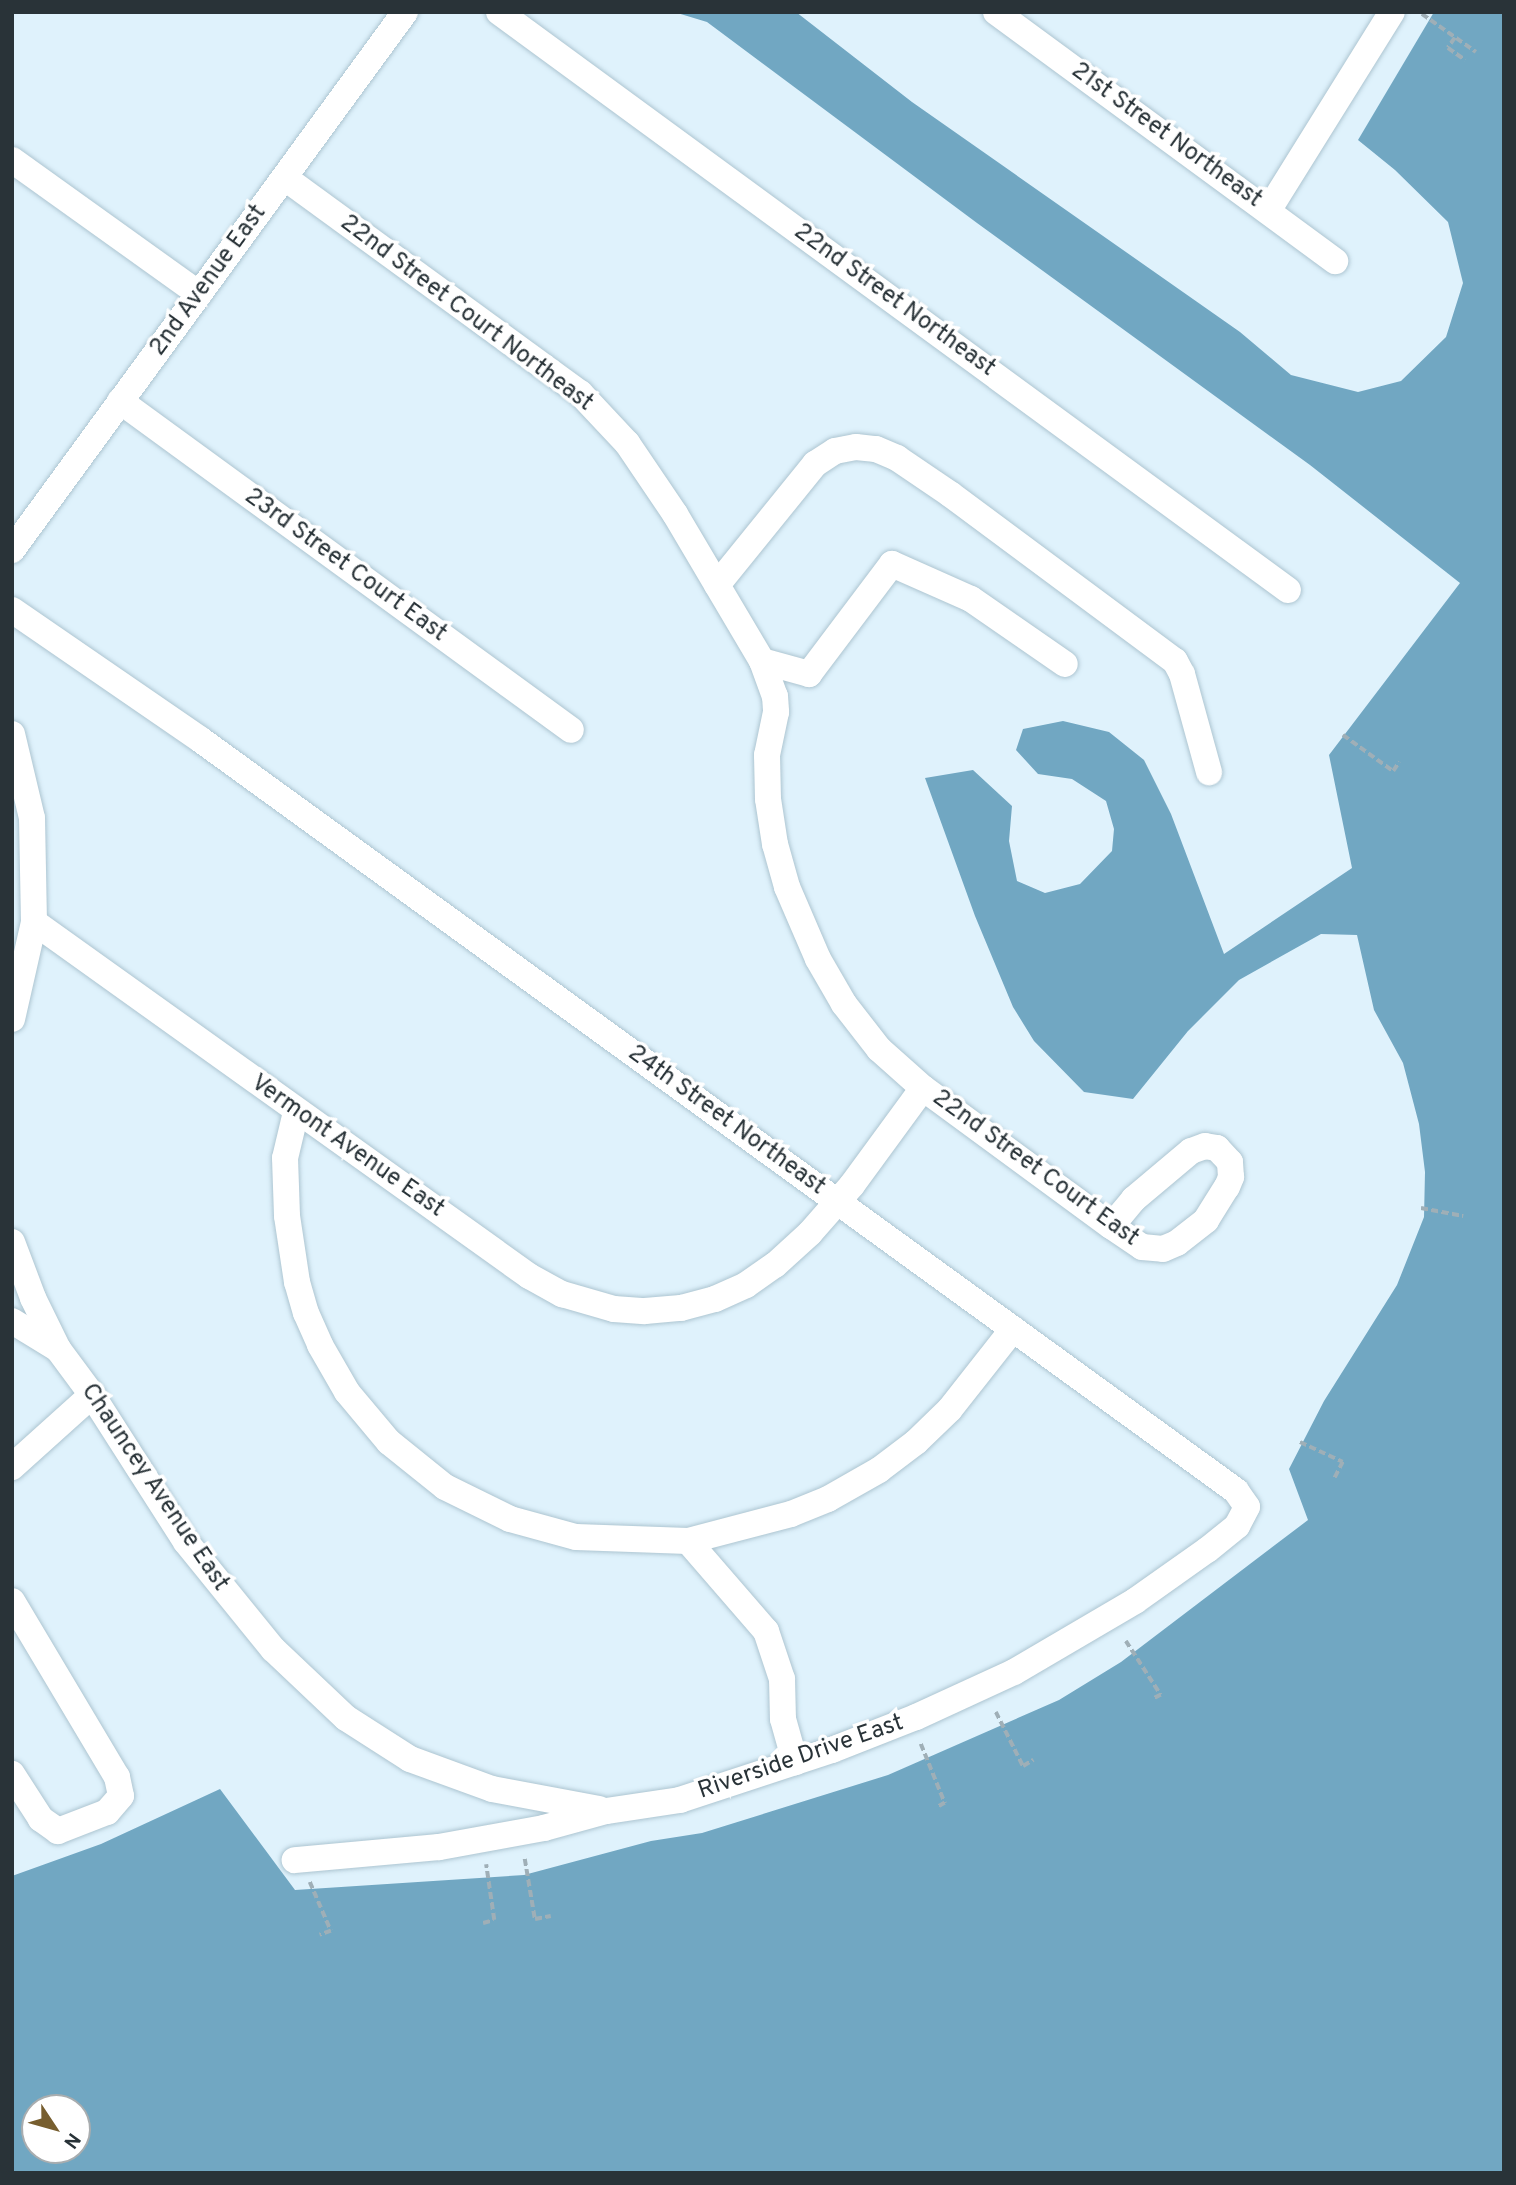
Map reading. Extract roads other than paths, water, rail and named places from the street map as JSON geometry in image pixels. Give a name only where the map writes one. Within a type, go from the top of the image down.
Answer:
[{"type":"street","name":"2nd Avenue East","points":[[12,550],[405,12]]},
{"type":"street","name":"22nd Street Northeast","points":[[499,12],[1288,590]]},
{"type":"street","name":"21st Street Northeast","points":[[996,12],[1335,261]]},
{"type":"street","points":[[1268,211],[1392,12]]},
{"type":"street","points":[[12,159],[199,294]]},
{"type":"street","name":"22nd Street Court Northeast","points":[[285,178],[579,393],[627,443],[675,514],[762,661],[775,696],[776,712],[767,755],[768,799],[775,844],[787,887],[818,959],[844,1004],[879,1049],[923,1088]]},
{"type":"street","name":"23rd Street Court East","points":[[120,401],[571,730]]},
{"type":"street","points":[[717,585],[815,464],[835,451],[856,447],[876,449],[897,458],[950,495],[1175,661],[1182,674],[1209,772]]},
{"type":"street","points":[[762,661],[809,674],[892,564],[971,599],[1066,664]]},
{"type":"street","name":"24th Street Northeast","points":[[12,610],[201,740],[1013,1329],[1236,1491],[1247,1507]]},
{"type":"street","points":[[12,734],[32,818],[34,922],[12,1018]]},
{"type":"street","name":"Vermont Avenue East","points":[[34,922],[296,1112],[529,1276],[562,1294],[614,1309],[645,1311],[681,1308],[715,1299],[746,1285],[775,1265],[837,1202],[923,1088]]},
{"type":"street","name":"22nd Street Court East","points":[[923,1088],[1111,1226],[1148,1249],[1163,1249],[1177,1243],[1211,1213],[1227,1187],[1231,1170],[1226,1156],[1217,1148],[1205,1146],[1191,1151],[1133,1199],[1111,1226]]},
{"type":"street","points":[[296,1112],[285,1158],[287,1216],[298,1282],[320,1345],[347,1392],[389,1441],[445,1487],[510,1519],[576,1537],[688,1541],[791,1514],[828,1499],[879,1470],[916,1442],[950,1409],[1013,1329]]},
{"type":"street","name":"Chauncey Avenue East","points":[[12,1242],[33,1298],[58,1349],[92,1395],[186,1542],[273,1649],[346,1718],[410,1759],[448,1774],[516,1794],[606,1811]]},
{"type":"street","points":[[12,1321],[58,1349]]},
{"type":"street","points":[[13,1467],[92,1395]]},
{"type":"street","name":"Riverside Drive East","points":[[295,1860],[439,1847],[544,1828],[606,1811],[680,1800],[916,1717],[1014,1672],[1135,1601],[1237,1526],[1247,1507]]},
{"type":"street","points":[[688,1541],[766,1631],[782,1679],[783,1719],[794,1762]]},
{"type":"street","points":[[12,1601],[117,1776],[121,1797],[116,1804],[86,1821],[58,1831],[41,1819],[12,1774]]},
{"type":"water","points":[[674,12],[796,12],[912,102],[1240,332],[1291,375],[1358,392],[1401,381],[1446,337],[1463,283],[1448,222],[1395,170],[1358,140],[1434,12],[1504,12],[1504,2173],[12,2173],[12,1876],[101,1844],[220,1789],[295,1890],[524,1875],[651,1841],[702,1833],[888,1775],[1059,1700],[1121,1662],[1308,1520],[1289,1469],[1324,1401],[1397,1285],[1424,1217],[1425,1172],[1419,1124],[1403,1063],[1374,1010],[1357,935],[1321,934],[1239,980],[1188,1031],[1133,1099],[1084,1092],[1034,1041],[1013,1007],[975,916],[925,778],[973,770],[1012,806],[1009,841],[1017,881],[1045,893],[1080,884],[1112,851],[1114,829],[1106,801],[1072,779],[1038,774],[1016,750],[1023,729],[1063,721],[1109,732],[1144,760],[1171,814],[1224,954],[1352,868],[1329,755],[1460,583],[1310,465],[977,223],[707,22]]}]
